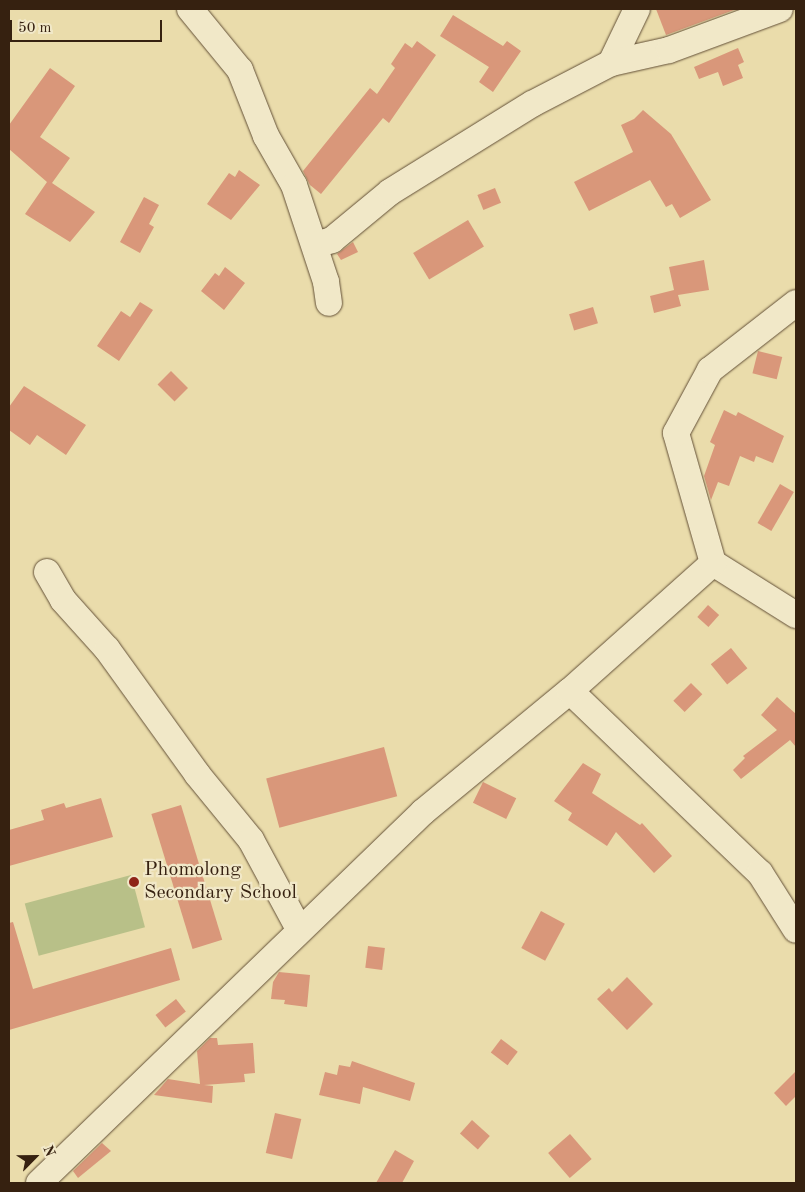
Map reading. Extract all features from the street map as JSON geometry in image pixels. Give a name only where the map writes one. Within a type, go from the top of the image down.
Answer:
[{"type":"street","points":[[190,9],[240,70],[266,136],[294,185],[315,245],[329,303]]},
{"type":"street","points":[[611,63],[637,9]]},
{"type":"street","points":[[315,245],[332,240],[390,192],[524,109],[611,63],[669,50],[780,9]]},
{"type":"street","points":[[796,303],[710,370],[676,433],[713,563],[796,615]]},
{"type":"street","points":[[39,1183],[299,929],[423,812],[570,691],[713,563]]},
{"type":"street","points":[[47,572],[63,600],[107,649],[197,774],[251,840],[299,929]]},
{"type":"street","points":[[570,691],[760,873],[796,930]]},
{"type":"green space","points":[[131,875],[145,927],[39,956],[25,903]]},
{"type":"building","points":[[656,9],[734,9],[734,10],[666,35]]},
{"type":"building","points":[[453,15],[503,46],[507,41],[521,51],[493,92],[479,82],[489,67],[440,36]]},
{"type":"building","points":[[417,41],[436,55],[389,123],[383,118],[321,194],[310,185],[303,171],[370,88],[377,94],[395,68],[391,64],[405,43],[412,48]]},
{"type":"building","points":[[738,48],[744,62],[738,65],[743,78],[723,86],[718,72],[699,79],[694,67]]},
{"type":"building","points":[[50,68],[75,86],[40,137],[70,158],[52,183],[95,212],[70,242],[25,214],[47,182],[9,149],[9,125]]},
{"type":"building","points":[[643,110],[671,134],[711,200],[680,218],[672,204],[666,207],[650,180],[589,211],[574,182],[633,152],[621,125],[634,119]]},
{"type":"building","points":[[239,170],[260,185],[231,220],[207,204],[229,173],[235,177]]},
{"type":"building","points":[[495,188],[501,203],[483,210],[477,195]]},
{"type":"building","points":[[144,197],[159,205],[149,224],[154,227],[140,253],[120,242]]},
{"type":"building","points":[[468,220],[484,247],[429,280],[413,253]]},
{"type":"building","points":[[353,242],[358,252],[341,260],[337,254]]},
{"type":"building","points":[[704,260],[709,290],[678,295],[681,306],[654,313],[650,296],[674,290],[669,267]]},
{"type":"building","points":[[225,267],[245,283],[224,310],[201,291],[215,273],[219,276]]},
{"type":"building","points":[[140,302],[153,310],[119,361],[97,346],[121,311],[130,317]]},
{"type":"building","points":[[593,307],[598,323],[574,331],[569,314]]},
{"type":"building","points":[[758,351],[782,357],[777,379],[752,373]]},
{"type":"building","points":[[171,371],[188,388],[175,401],[158,384]]},
{"type":"building","points":[[24,386],[86,425],[66,455],[37,435],[30,445],[9,430],[9,407]]},
{"type":"building","points":[[724,410],[736,416],[738,412],[784,436],[773,463],[756,456],[754,462],[740,456],[729,486],[718,482],[711,500],[704,476],[715,445],[710,442]]},
{"type":"building","points":[[780,484],[794,492],[771,531],[758,523]]},
{"type":"building","points":[[708,605],[719,615],[708,627],[697,617]]},
{"type":"building","points":[[731,648],[747,668],[727,685],[711,664]]},
{"type":"building","points":[[691,683],[702,694],[685,712],[673,701]]},
{"type":"building","points":[[777,697],[796,714],[796,747],[790,740],[741,779],[733,770],[745,758],[743,756],[777,730],[761,715]]},
{"type":"building","points":[[384,747],[397,796],[279,828],[266,779]]},
{"type":"building","points":[[583,763],[601,774],[592,793],[640,825],[642,823],[672,856],[654,873],[616,832],[607,846],[568,820],[572,813],[554,801]]},
{"type":"building","points":[[483,782],[516,798],[506,819],[473,803]]},
{"type":"building","points":[[101,798],[113,837],[9,866],[9,830],[44,820],[41,810],[64,803],[66,808]]},
{"type":"building","points":[[181,805],[222,940],[193,949],[151,814]]},
{"type":"building","points":[[541,911],[565,924],[545,961],[521,948]]},
{"type":"building","points":[[13,922],[33,989],[171,948],[180,980],[9,1030],[9,923]]},
{"type":"building","points":[[368,946],[385,948],[382,970],[365,968]]},
{"type":"building","points":[[279,972],[310,975],[307,1007],[284,1004],[285,1000],[271,999],[273,982]]},
{"type":"building","points":[[627,977],[653,1004],[627,1030],[597,999],[609,988],[612,992]]},
{"type":"building","points":[[176,999],[186,1012],[165,1028],[156,1015]]},
{"type":"building","points":[[210,1038],[217,1038],[218,1045],[253,1043],[255,1073],[244,1074],[245,1082],[204,1085],[213,1086],[212,1103],[154,1095],[168,1079],[200,1084],[197,1051]]},
{"type":"building","points":[[501,1039],[518,1052],[508,1065],[491,1053]]},
{"type":"building","points":[[352,1061],[415,1083],[410,1101],[363,1087],[360,1104],[319,1095],[325,1072],[337,1075],[339,1065],[350,1067]]},
{"type":"building","points":[[796,1071],[796,1096],[786,1106],[774,1093]]},
{"type":"building","points":[[275,1113],[301,1119],[292,1159],[266,1153]]},
{"type":"building","points":[[472,1120],[490,1136],[478,1149],[460,1133]]},
{"type":"building","points":[[570,1134],[592,1159],[570,1178],[548,1153]]},
{"type":"building","points":[[102,1143],[111,1151],[78,1178],[73,1171]]},
{"type":"building","points":[[395,1150],[414,1161],[402,1183],[376,1183]]},
{"type":"place","name":"Phomolong Secondary School","points":[[134,882]]}]
